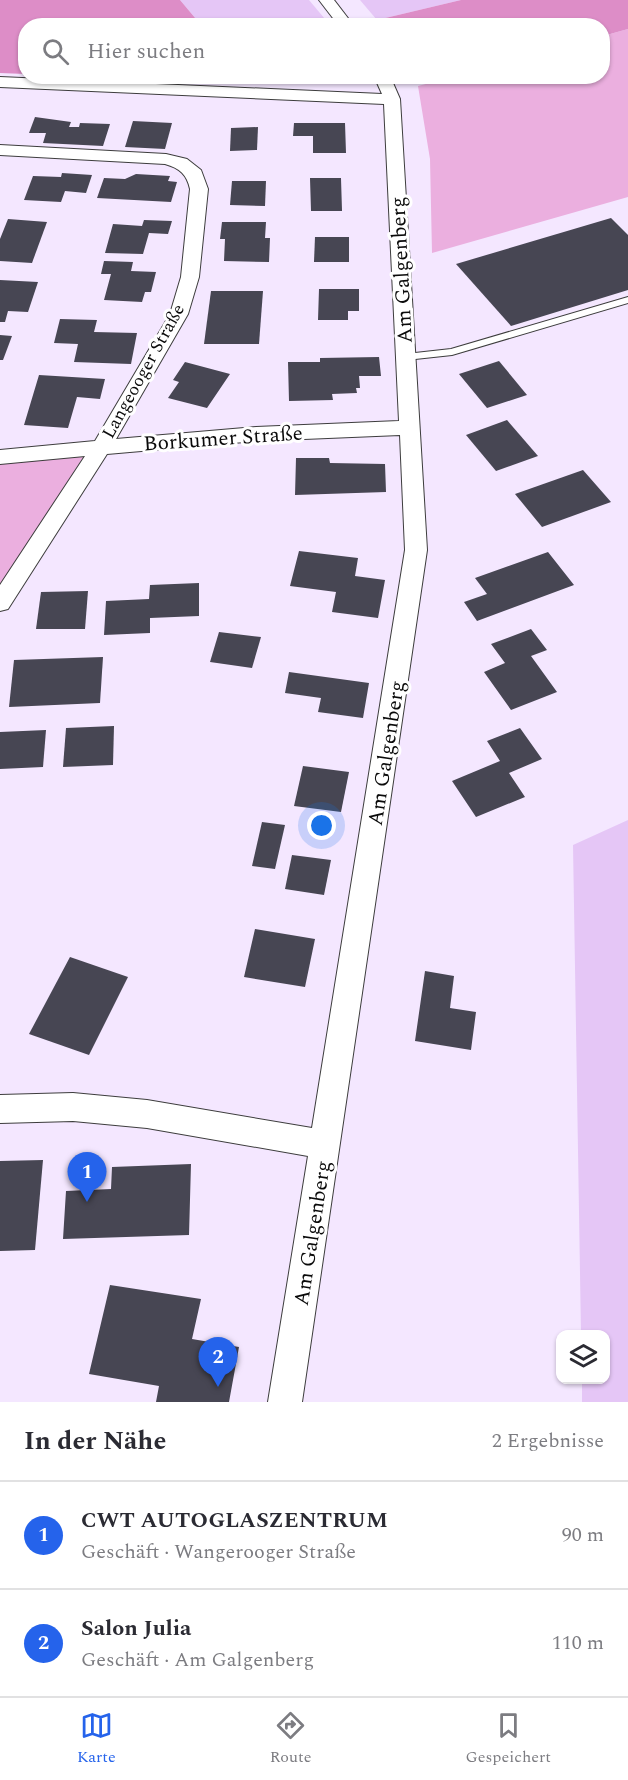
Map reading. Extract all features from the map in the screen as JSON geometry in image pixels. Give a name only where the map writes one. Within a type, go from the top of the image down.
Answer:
[{"type":"street","points":[[326,0],[341,18]]},
{"type":"street","points":[[0,82],[18,83]]},
{"type":"street","points":[[46,84],[392,99],[385,84]]},
{"type":"street","name":"Am Galgenberg","points":[[285,1402],[416,550],[392,99]]},
{"type":"street","name":"Langeooger Straße","points":[[0,150],[166,159],[181,163],[195,174],[199,189],[190,277],[179,314],[102,446],[0,603]]},
{"type":"street","name":"Borkumer Straße","points":[[0,457],[102,446],[365,428],[410,428]]},
{"type":"street","points":[[0,1109],[73,1107],[147,1113],[326,1145]]},
{"type":"lane","points":[[406,357],[452,352],[628,300]]},
{"type":"shaded area","points":[[0,0],[180,0],[195,18],[18,18],[18,74],[0,73]]},
{"type":"shaded area","points":[[180,0],[309,0],[324,18],[195,18]]},
{"type":"shaded area","points":[[360,0],[461,0],[385,18],[375,18]]},
{"type":"shaded area","points":[[461,0],[628,0],[628,29],[610,34],[610,18],[385,18]]},
{"type":"shaded area","points":[[628,29],[628,197],[432,253],[430,159],[418,86],[426,84],[610,84],[610,34]]},
{"type":"shaded area","points":[[86,453],[0,586],[0,462]]},
{"type":"shaded area","points":[[628,820],[628,1402],[582,1402],[582,1384],[610,1384],[610,1330],[581,1330],[573,845]]},
{"type":"building","points":[[35,117],[71,122],[69,127],[79,127],[80,123],[110,124],[103,146],[43,143],[46,133],[29,133]]},
{"type":"building","points":[[133,121],[172,123],[165,149],[125,147]]},
{"type":"building","points":[[294,123],[345,123],[346,153],[313,153],[313,136],[293,136]]},
{"type":"building","points":[[258,127],[257,150],[230,151],[231,128]]},
{"type":"building","points":[[62,173],[92,175],[86,193],[65,191],[61,202],[24,200],[33,176],[61,177]]},
{"type":"building","points":[[136,174],[170,176],[168,181],[177,182],[171,202],[97,198],[104,178],[125,179]]},
{"type":"building","points":[[310,178],[341,178],[342,211],[311,211]]},
{"type":"building","points":[[232,181],[266,181],[265,206],[230,205]]},
{"type":"building","points":[[611,218],[628,235],[628,290],[511,326],[456,264]]},
{"type":"building","points":[[8,219],[47,222],[32,263],[0,261],[0,239]]},
{"type":"building","points":[[144,220],[172,221],[168,234],[149,233],[143,254],[105,253],[113,224],[142,226]]},
{"type":"building","points":[[222,222],[266,222],[265,238],[270,238],[269,262],[224,261],[225,239],[220,239]]},
{"type":"building","points":[[315,237],[349,237],[349,262],[314,262]]},
{"type":"building","points":[[104,261],[133,262],[131,271],[156,272],[151,292],[145,292],[142,302],[104,300],[111,274],[101,274]]},
{"type":"building","points":[[0,280],[38,282],[28,312],[8,311],[5,322],[0,322]]},
{"type":"building","points":[[319,289],[359,289],[359,311],[348,311],[348,320],[318,320]]},
{"type":"building","points":[[211,291],[263,291],[259,344],[204,344]]},
{"type":"building","points":[[60,319],[97,320],[94,332],[137,333],[131,364],[74,362],[78,344],[54,343]]},
{"type":"building","points":[[0,335],[12,336],[3,360],[0,360]]},
{"type":"building","points":[[379,357],[381,376],[359,376],[360,388],[356,388],[357,393],[332,394],[333,400],[289,401],[288,362],[320,362],[320,358]]},
{"type":"building","points":[[499,361],[527,395],[487,408],[459,374]]},
{"type":"building","points":[[185,362],[230,374],[207,408],[168,398],[179,382],[173,380]]},
{"type":"building","points":[[39,375],[105,379],[100,399],[77,397],[68,428],[24,425]]},
{"type":"building","points":[[507,420],[538,456],[496,471],[466,435]]},
{"type":"building","points":[[296,458],[329,458],[330,463],[385,464],[386,492],[295,495]]},
{"type":"building","points":[[583,470],[611,502],[542,527],[515,494]]},
{"type":"building","points":[[299,551],[358,558],[355,576],[385,580],[378,618],[332,612],[336,592],[290,586]]},
{"type":"building","points":[[548,552],[574,585],[477,621],[464,602],[487,594],[475,578]]},
{"type":"building","points":[[199,583],[199,616],[150,618],[150,633],[104,635],[106,601],[149,599],[150,585]]},
{"type":"building","points":[[88,591],[85,629],[36,629],[41,592]]},
{"type":"building","points":[[531,629],[547,650],[531,656],[557,692],[511,710],[484,672],[505,663],[491,644]]},
{"type":"building","points":[[219,632],[261,637],[252,668],[210,662]]},
{"type":"building","points":[[103,657],[100,703],[9,707],[14,660]]},
{"type":"building","points":[[289,672],[369,683],[363,718],[318,712],[321,698],[285,693]]},
{"type":"building","points":[[114,726],[113,765],[63,767],[66,728]]},
{"type":"building","points":[[520,728],[542,759],[509,773],[525,797],[476,817],[452,781],[500,761],[487,741]]},
{"type":"building","points":[[46,730],[43,767],[0,769],[0,732]]},
{"type":"building","points":[[303,766],[349,772],[341,812],[294,806]]},
{"type":"building","points":[[262,822],[285,825],[275,869],[252,866]]},
{"type":"building","points":[[292,855],[331,860],[324,895],[285,889]]},
{"type":"building","points":[[255,929],[315,939],[305,987],[244,977]]},
{"type":"building","points":[[70,957],[128,977],[89,1055],[29,1034]]},
{"type":"building","points":[[425,971],[454,976],[450,1008],[476,1012],[471,1050],[415,1041]]},
{"type":"building","points":[[43,1160],[35,1250],[0,1251],[0,1161]]},
{"type":"building","points":[[191,1164],[189,1235],[63,1239],[66,1191],[111,1189],[112,1167]]},
{"type":"building","points":[[110,1285],[201,1299],[192,1339],[239,1347],[229,1402],[156,1402],[159,1386],[89,1374]]},
{"type":"place","name":"CWT AUTOGLASZENTRUM","points":[[87,1202]]},
{"type":"place","name":"Salon Julia","points":[[218,1387]]}]
